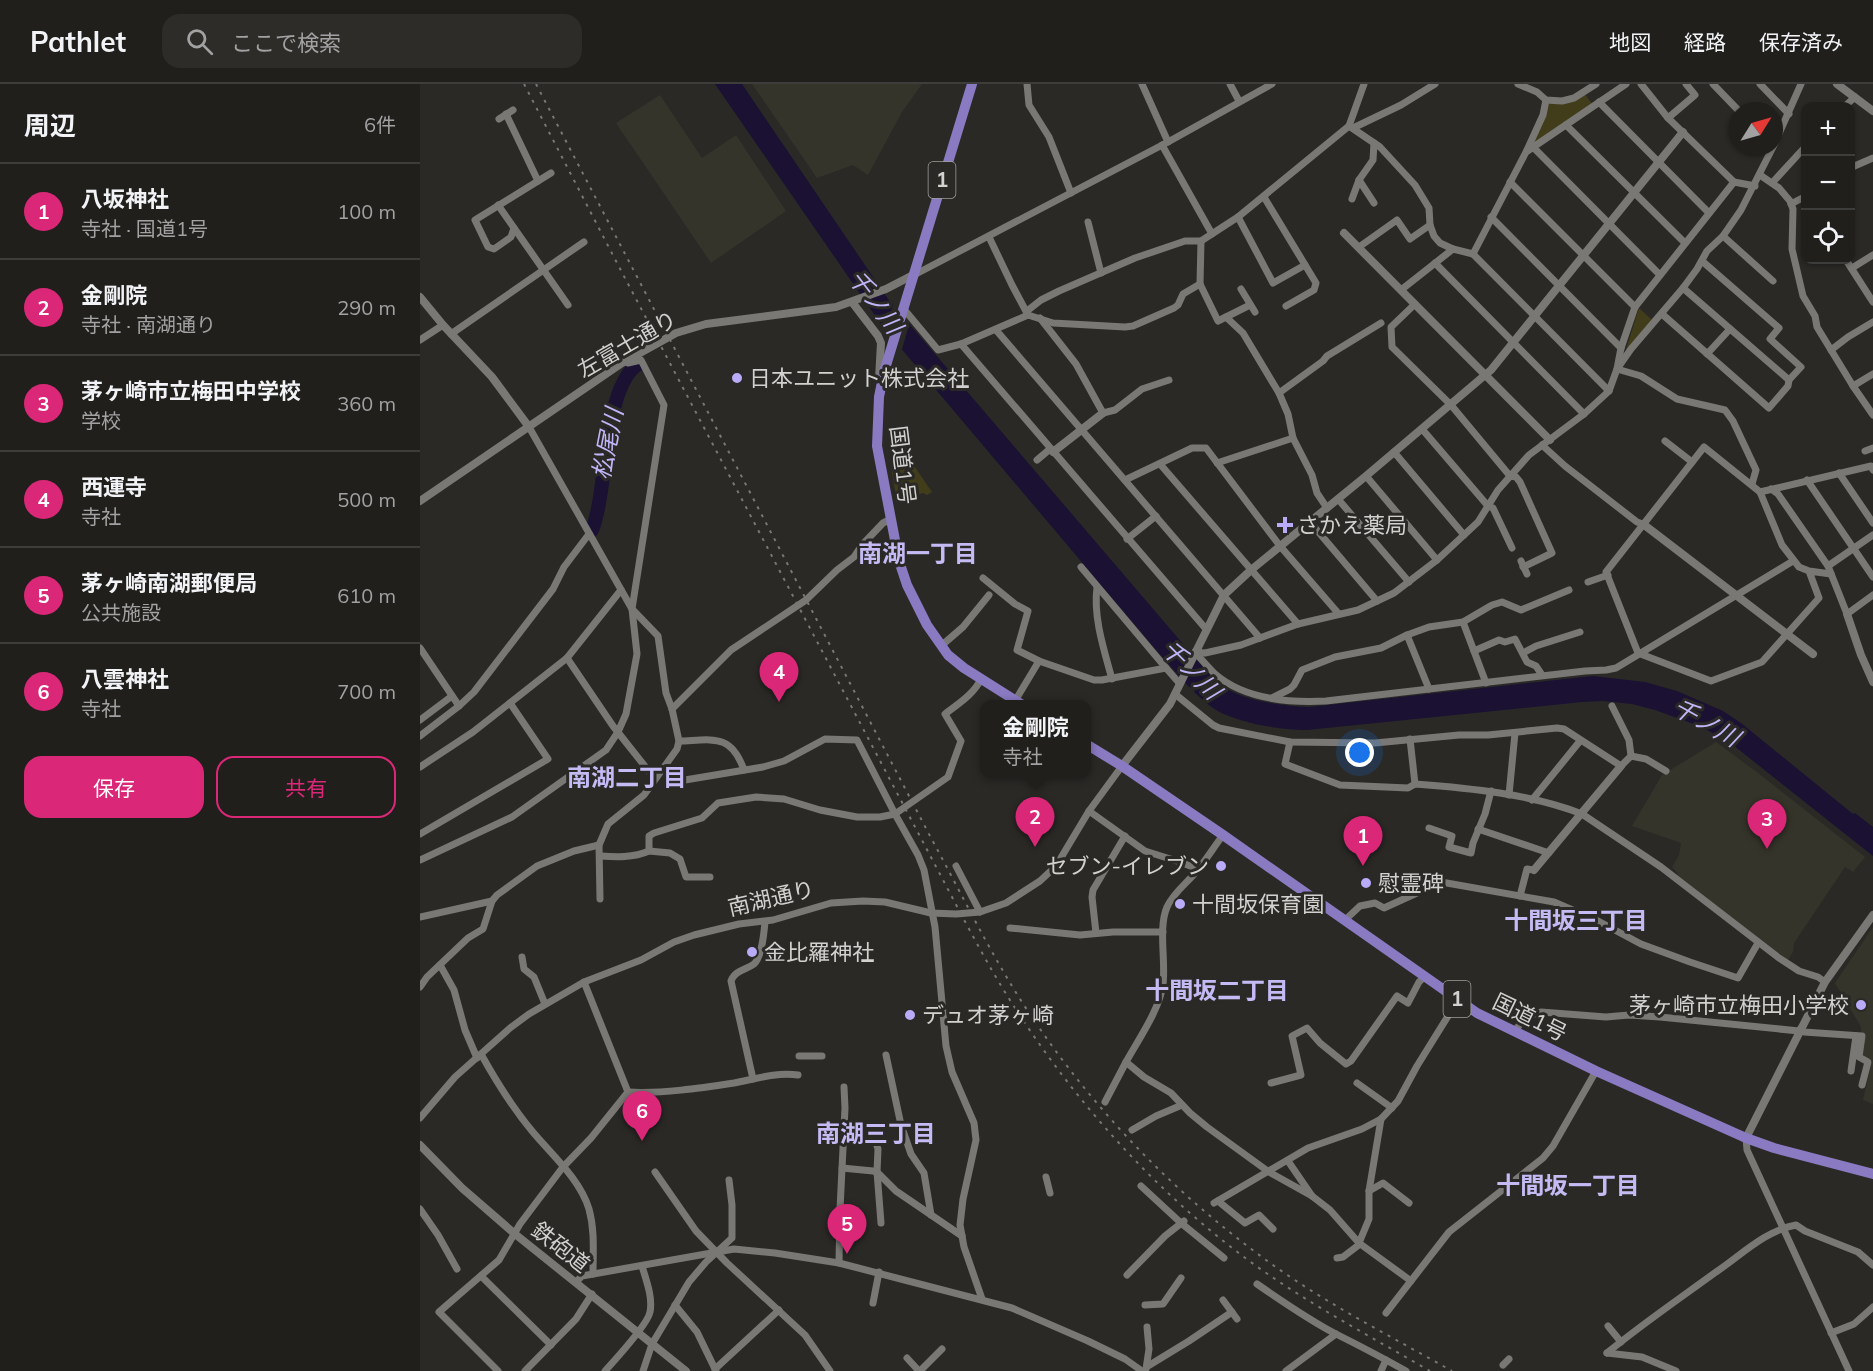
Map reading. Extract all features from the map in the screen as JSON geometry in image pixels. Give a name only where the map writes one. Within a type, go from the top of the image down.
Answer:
[{"type":"highway","name":"国道1号","points":[[972,84],[893,343],[879,397],[877,446],[899,561],[907,585],[927,625],[948,655],[1014,700]]},
{"type":"highway","name":"国道1号","points":[[1091,747],[1223,835],[1477,1012],[1596,1071],[1746,1138],[1773,1148],[1873,1174]]},
{"type":"street","points":[[1027,84],[1029,105],[1049,137],[1071,193]]},
{"type":"street","points":[[1142,84],[1165,144],[1212,234]]},
{"type":"street","points":[[1230,84],[1239,101]]},
{"type":"street","points":[[913,275],[1165,144],[1272,84]]},
{"type":"street","points":[[1351,127],[1364,84]]},
{"type":"street","points":[[903,309],[938,350],[961,344],[996,330],[1028,313],[1041,300],[1078,282],[1158,249],[1185,241],[1201,241],[1238,217],[1351,127],[1401,105],[1435,84]]},
{"type":"street","points":[[1518,84],[1537,92],[1546,100],[1562,101],[1574,98],[1596,84]]},
{"type":"street","points":[[1526,152],[1626,84]]},
{"type":"street","points":[[1641,84],[1668,118],[1734,182],[1755,186]]},
{"type":"street","points":[[1668,118],[1695,95],[1686,84]]},
{"type":"street","points":[[1713,84],[1730,102]]},
{"type":"street","points":[[1761,84],[1789,114]]},
{"type":"street","points":[[1783,127],[1801,84]]},
{"type":"street","points":[[1837,84],[1873,111]]},
{"type":"street","points":[[1850,102],[1855,98]]},
{"type":"street","points":[[1473,254],[1526,152],[1543,115],[1546,100]]},
{"type":"street","points":[[1599,102],[1709,213]]},
{"type":"street","points":[[513,110],[502,117],[538,181]]},
{"type":"street","points":[[1566,124],[1685,243]]},
{"type":"street","points":[[1351,127],[1374,143],[1404,172],[1425,199],[1431,215],[1430,225],[1434,236],[1440,243],[1452,249],[1473,254],[1609,391]]},
{"type":"street","points":[[1122,766],[1164,714],[1224,595],[1485,376],[1683,132]]},
{"type":"street","points":[[1352,199],[1359,180],[1373,160],[1374,143]]},
{"type":"street","points":[[1533,147],[1659,274]]},
{"type":"street","points":[[1772,183],[1801,151]]},
{"type":"street","points":[[1617,369],[1683,288],[1707,251],[1723,236],[1755,186],[1769,156]]},
{"type":"street","points":[[1855,166],[1873,158]]},
{"type":"street","points":[[514,228],[512,237],[494,249],[488,247],[475,220],[551,173]]},
{"type":"street","points":[[1760,175],[1779,188],[1791,204],[1793,209],[1792,249],[1803,296],[1815,316],[1817,327],[1873,415]]},
{"type":"street","points":[[1359,180],[1374,203]]},
{"type":"street","points":[[1510,182],[1635,307]]},
{"type":"street","points":[[1195,652],[1205,653],[1260,638],[1298,624],[1358,610],[1394,593],[1437,560],[1478,522],[1510,476],[1529,455],[1584,414],[1609,391],[1635,307],[1734,182]]},
{"type":"street","points":[[1264,196],[1316,283],[1314,290],[1286,306]]},
{"type":"street","points":[[1791,204],[1801,199]]},
{"type":"street","points":[[498,205],[568,305]]},
{"type":"street","points":[[1238,217],[1273,283],[1305,265]]},
{"type":"street","points":[[1491,217],[1621,348]]},
{"type":"street","points":[[1359,248],[1397,220],[1410,238],[1430,225]]},
{"type":"street","points":[[1088,222],[1101,273]]},
{"type":"street","points":[[1344,233],[1485,376],[1565,466],[1813,654]]},
{"type":"street","points":[[1723,236],[1773,281]]},
{"type":"street","points":[[989,237],[1028,313],[1053,323],[1133,326],[1174,308],[1183,294],[1200,284]]},
{"type":"street","points":[[1201,241],[1200,284],[1218,321],[1253,308],[1241,289]]},
{"type":"street","points":[[451,334],[584,242]]},
{"type":"street","points":[[1401,290],[1452,249]]},
{"type":"street","points":[[1852,268],[1873,255]]},
{"type":"street","points":[[1662,314],[1768,408],[1788,386],[1789,380],[1801,367],[1770,339],[1779,328],[1702,261]]},
{"type":"street","points":[[1435,263],[1584,414]]},
{"type":"street","points":[[1849,264],[1873,302]]},
{"type":"street","name":"左富士通り","points":[[420,501],[622,363],[676,333],[706,324],[814,310],[853,302],[913,275]]},
{"type":"street","points":[[1683,288],[1789,380]]},
{"type":"street","points":[[420,297],[499,385],[529,427],[632,609],[653,628],[658,636],[666,693],[679,741],[677,749],[644,795],[608,824],[599,845],[600,899]]},
{"type":"street","points":[[853,302],[878,336],[880,343],[879,397]]},
{"type":"street","points":[[1415,304],[1391,327],[1392,347],[1451,405],[1510,476],[1516,477],[1520,482],[1552,554],[1524,567]]},
{"type":"street","points":[[1039,317],[1076,364],[1103,413]]},
{"type":"street","points":[[1226,318],[1243,333],[1279,393],[1288,414],[1293,438],[1312,475],[1317,493],[1327,508]]},
{"type":"street","points":[[1831,350],[1873,322]]},
{"type":"street","points":[[1279,393],[1327,356],[1381,323]]},
{"type":"street","points":[[420,340],[443,325]]},
{"type":"street","points":[[1707,354],[1730,329]]},
{"type":"street","points":[[996,330],[1260,638]]},
{"type":"street","points":[[961,344],[1206,629]]},
{"type":"street","points":[[420,860],[512,817],[606,750],[626,714],[637,654],[632,609],[664,405],[641,360],[622,363]]},
{"type":"street","points":[[1617,369],[1641,376],[1677,399],[1725,410],[1733,421],[1756,470],[1752,484]]},
{"type":"street","points":[[1853,386],[1873,374]]},
{"type":"street","points":[[1037,460],[1103,413],[1115,410],[1142,388],[1168,380]]},
{"type":"street","points":[[1422,429],[1488,506],[1493,508],[1512,548]]},
{"type":"street","points":[[1217,463],[1293,438]]},
{"type":"street","points":[[1665,441],[1692,462]]},
{"type":"street","points":[[1809,571],[1819,598],[1787,634],[1762,662],[1711,681],[1638,653],[1606,572],[1704,447],[1760,492],[1782,545],[1799,567],[1809,571],[1830,570],[1873,535]]},
{"type":"street","points":[[1125,480],[1192,448],[1206,448],[1280,546],[1338,613]]},
{"type":"street","points":[[1865,452],[1873,448]]},
{"type":"street","points":[[1394,452],[1464,535]]},
{"type":"street","points":[[1160,464],[1298,624]]},
{"type":"street","points":[[1760,492],[1870,466],[1873,470]]},
{"type":"street","points":[[1839,473],[1873,523]]},
{"type":"street","points":[[1366,476],[1437,560]]},
{"type":"street","points":[[1807,480],[1873,578]]},
{"type":"street","points":[[1771,489],[1778,494],[1830,570],[1873,682]]},
{"type":"street","points":[[1338,499],[1409,582]]},
{"type":"street","points":[[1127,539],[1156,516]]},
{"type":"street","points":[[672,709],[730,650],[806,600],[854,556],[883,523],[891,519]]},
{"type":"street","points":[[1310,522],[1377,601]]},
{"type":"street","points":[[420,736],[474,692],[553,589],[564,567],[588,534]]},
{"type":"street","points":[[1195,652],[1215,674],[1235,686],[1272,698],[1304,702],[1606,670],[1616,668],[1793,561]]},
{"type":"street","points":[[1081,567],[1180,684]]},
{"type":"street","points":[[1588,582],[1608,575]]},
{"type":"street","points":[[982,578],[1015,604],[1028,611],[1017,650],[1039,661],[1095,680],[1112,679],[1166,668]]},
{"type":"street","points":[[1097,587],[1095,598],[1100,633],[1112,679]]},
{"type":"street","points":[[420,767],[465,737],[567,658],[621,590]]},
{"type":"street","points":[[1272,698],[1290,689],[1302,670],[1335,657],[1381,648],[1407,635],[1437,625],[1462,622],[1502,602],[1521,610],[1569,590]]},
{"type":"street","points":[[941,646],[961,630],[989,595]]},
{"type":"street","points":[[1847,614],[1873,595]]},
{"type":"street","points":[[1462,622],[1486,683]]},
{"type":"street","points":[[1523,653],[1536,646],[1580,632]]},
{"type":"street","points":[[1407,635],[1429,689]]},
{"type":"street","points":[[1474,651],[1499,640],[1505,642],[1515,639],[1527,662],[1536,666],[1542,675]]},
{"type":"street","points":[[420,648],[459,706]]},
{"type":"street","points":[[567,658],[618,732],[655,779]]},
{"type":"street","points":[[1020,700],[1039,661]]},
{"type":"street","points":[[648,851],[649,836],[702,818],[718,803],[743,798],[784,799],[820,810],[857,817],[880,817],[895,814],[948,777],[961,741],[945,714],[967,697],[981,678]]},
{"type":"street","points":[[1175,693],[1219,728],[1290,742],[1375,743],[1557,728],[1564,729],[1622,766]]},
{"type":"street","points":[[420,720],[452,696]]},
{"type":"street","points":[[420,834],[548,759],[510,703]]},
{"type":"street","points":[[1520,896],[1527,869],[1534,870],[1631,756],[1629,740],[1612,706]]},
{"type":"street","points":[[1509,795],[1515,733]]},
{"type":"street","points":[[1410,739],[1414,783]]},
{"type":"street","points":[[679,741],[716,740],[727,744],[735,750],[744,770]]},
{"type":"street","points":[[685,780],[784,761],[825,740],[857,740],[924,870],[935,927],[942,1025],[946,1046],[952,1072],[974,1123],[976,1140],[963,1199],[960,1225],[981,1299]]},
{"type":"street","points":[[1532,800],[1580,741]]},
{"type":"street","points":[[1290,742],[1285,764],[1340,785],[1408,788],[1414,783],[1491,791],[1582,814],[1661,867],[1758,943],[1799,971],[1818,977],[1825,982]]},
{"type":"street","points":[[1631,756],[1646,759],[1666,771]]},
{"type":"street","name":"南湖通り","points":[[420,1118],[455,1077],[510,1028],[545,1004],[585,982],[641,960],[674,942],[739,924],[765,922],[831,903],[885,902],[931,914],[956,914],[980,912],[1006,903],[1049,874],[1056,866],[1089,811],[1122,766]]},
{"type":"street","points":[[1429,828],[1452,836],[1449,847],[1471,853],[1491,791]]},
{"type":"street","points":[[1089,811],[1145,851],[1198,869]]},
{"type":"street","points":[[1478,828],[1549,853]]},
{"type":"street","points":[[1105,1102],[1154,1012],[1161,993],[1163,932],[1169,903],[1223,835]]},
{"type":"street","points":[[1096,933],[1093,890],[1125,836]]},
{"type":"street","points":[[420,987],[427,976],[468,938],[483,929],[492,901],[497,895],[537,866],[574,851],[599,845]]},
{"type":"street","points":[[600,856],[628,857],[648,851],[670,854],[680,859],[686,877],[710,877]]},
{"type":"street","points":[[956,866],[980,912]]},
{"type":"street","points":[[1345,920],[1360,906],[1375,903],[1384,909],[1441,882],[1554,902],[1598,921],[1641,944],[1738,978],[1758,943]]},
{"type":"street","points":[[420,917],[492,901]]},
{"type":"street","points":[[1849,1371],[1747,1150],[1746,1138],[1825,982],[1873,915]]},
{"type":"street","points":[[753,1079],[731,981],[735,974],[757,960],[764,937],[765,922]]},
{"type":"street","points":[[1010,928],[1080,935],[1163,932]]},
{"type":"street","points":[[522,957],[524,969],[534,977],[545,1004]]},
{"type":"street","points":[[440,965],[454,990],[465,1030],[479,1056],[525,1121],[578,1185],[588,1207],[594,1235],[593,1274]]},
{"type":"street","points":[[420,971],[427,976]]},
{"type":"street","points":[[1271,1083],[1301,1075],[1292,1036],[1307,1028],[1320,1043],[1346,1064],[1351,1061],[1397,996],[1408,1003],[1419,982],[1425,976]]},
{"type":"street","points":[[585,982],[628,1092]]},
{"type":"street","points":[[1273,1229],[1259,1215],[1245,1223],[1216,1202],[1308,1148],[1362,1129],[1381,1119],[1392,1108],[1458,1000]]},
{"type":"street","points":[[1514,1032],[1530,1016],[1541,1012],[1606,1017],[1629,1015],[1660,1017],[1862,1036],[1859,1057],[1868,1062],[1862,1086]]},
{"type":"street","points":[[1851,1071],[1856,1036]]},
{"type":"street","points":[[886,1055],[901,1125],[911,1154],[924,1173],[931,1215]]},
{"type":"street","points":[[800,1056],[822,1056]]},
{"type":"street","points":[[1126,1062],[1144,1077],[1171,1093],[1207,1127],[1269,1172],[1312,1196],[1330,1210],[1360,1243],[1412,1281]]},
{"type":"street","points":[[1386,1313],[1449,1232],[1543,1158],[1554,1146],[1596,1071]]},
{"type":"street","points":[[628,1092],[696,1088],[780,1074],[798,1076]]},
{"type":"street","points":[[1357,1083],[1392,1108]]},
{"type":"street","points":[[839,1263],[844,1087]]},
{"type":"street","points":[[498,1371],[439,1312],[499,1260],[520,1224],[563,1167],[591,1138],[628,1092]]},
{"type":"street","points":[[1132,1131],[1156,1116],[1182,1105]]},
{"type":"street","points":[[1337,1258],[1343,1257],[1360,1243],[1369,1219],[1369,1191],[1381,1119]]},
{"type":"street","points":[[873,1134],[878,1149],[877,1172],[881,1223]]},
{"type":"street","name":"鉄砲道","points":[[420,1145],[462,1188],[514,1234],[576,1281],[686,1371]]},
{"type":"street","points":[[1288,1161],[1312,1196]]},
{"type":"street","points":[[842,1168],[877,1172],[896,1191],[962,1236]]},
{"type":"street","points":[[655,1172],[696,1231],[805,1335],[827,1370]]},
{"type":"street","points":[[1046,1177],[1050,1193]]},
{"type":"street","points":[[645,1369],[652,1344],[689,1282],[732,1238],[729,1180]]},
{"type":"street","points":[[1369,1191],[1383,1183],[1409,1203]]},
{"type":"street","points":[[1141,1186],[1224,1258]]},
{"type":"street","points":[[420,1209],[457,1269]]},
{"type":"street","points":[[1127,1275],[1182,1222]]},
{"type":"street","points":[[1676,1371],[1641,1357],[1607,1353],[1765,1238],[1783,1228],[1796,1225],[1805,1231],[1858,1252],[1873,1265]]},
{"type":"street","points":[[576,1281],[582,1276],[717,1251],[734,1249],[774,1252],[879,1272],[981,1299],[1028,1314],[1145,1369]]},
{"type":"street","points":[[605,1371],[650,1314],[650,1301],[642,1266]]},
{"type":"street","points":[[873,1303],[879,1272]]},
{"type":"street","points":[[481,1276],[551,1345]]},
{"type":"street","points":[[1145,1305],[1163,1304],[1173,1283],[1181,1278]]},
{"type":"street","points":[[1257,1284],[1336,1334],[1406,1371]]},
{"type":"street","points":[[525,1371],[576,1319],[592,1294]]},
{"type":"street","points":[[1223,1300],[1237,1319]]},
{"type":"street","points":[[675,1305],[697,1332],[715,1370],[779,1310]]},
{"type":"street","points":[[1832,1333],[1854,1324],[1873,1307]]},
{"type":"street","points":[[1145,1369],[1232,1312]]},
{"type":"street","points":[[1608,1326],[1621,1342]]},
{"type":"street","points":[[1145,1369],[1149,1349],[1147,1327]]},
{"type":"street","points":[[1286,1371],[1336,1334]]},
{"type":"street","points":[[907,1359],[919,1371],[942,1349]]},
{"type":"street","points":[[1503,1365],[1509,1359]]},
{"type":"street","points":[[1381,1371],[1386,1360]]},
{"type":"shaded area","points":[[752,84],[922,84],[902,112],[868,175],[853,165],[817,178]]},
{"type":"shaded area","points":[[1585,94],[1592,104],[1530,147],[1549,103]]},
{"type":"shaded area","points":[[660,95],[702,158],[736,135],[786,211],[711,263],[616,123]]},
{"type":"shaded area","points":[[1639,308],[1652,320],[1624,356]]},
{"type":"shaded area","points":[[910,460],[932,492],[897,501],[891,468]]},
{"type":"shaded area","points":[[1716,742],[1865,857],[1853,872],[1845,867],[1794,943],[1793,952],[1788,960],[1678,876],[1672,867],[1679,855],[1681,843],[1632,826],[1662,775]]},
{"type":"shaded area","name":"茅ヶ崎市立梅田小学校","points":[[1873,927],[1873,1104],[1863,1100],[1872,1061],[1862,1054],[1866,1035],[1861,1034],[1861,1027],[1835,983]]},
{"type":"water","name":"千ノ川","points":[[715,84],[742,84],[888,299],[1201,665],[1225,688],[1258,700],[1309,707],[1593,676],[1645,682],[1677,691],[1723,711],[1741,723],[1853,814],[1855,813],[1873,827],[1873,856],[1733,745],[1702,727],[1632,704],[1603,701],[1582,702],[1307,730],[1285,729],[1248,722],[1225,715],[1213,708],[1188,686],[1156,650],[883,327]]},
{"type":"pier","points":[[894,301],[910,321],[901,353],[885,334]]},
{"type":"waterway","name":"松尾川","points":[[592,530],[619,393],[627,375],[639,364]]},
{"type":"railway","points":[[524,84],[961,914],[996,977],[1032,1034],[1086,1105],[1146,1172],[1213,1232],[1248,1260],[1292,1290],[1430,1371]]},
{"type":"railway","points":[[536,84],[968,908],[1008,980],[1038,1026],[1085,1089],[1110,1118],[1164,1175],[1223,1227],[1301,1284],[1452,1371]]},
{"type":"place","name":"日本ユニット株式会社","points":[[737,378]]},
{"type":"place","name":"さかえ薬局","points":[[1285,525]]},
{"type":"place","name":"西運寺","points":[[779,702]]},
{"type":"place","name":"金剛院","points":[[1035,847]]},
{"type":"place","name":"茅ヶ崎市立梅田中学校","points":[[1767,849]]},
{"type":"place","name":"セブン-イレブン","points":[[1221,866]]},
{"type":"place","name":"八坂神社","points":[[1363,866]]},
{"type":"place","name":"慰霊碑","points":[[1366,883]]},
{"type":"place","name":"十間坂保育園","points":[[1180,904]]},
{"type":"place","name":"金比羅神社","points":[[752,952]]},
{"type":"place","name":"茅ヶ崎市立梅田小学校","points":[[1861,1005]]},
{"type":"place","name":"デュオ茅ヶ崎","points":[[910,1015]]},
{"type":"place","name":"八雲神社","points":[[642,1141]]},
{"type":"place","name":"茅ヶ崎南湖郵便局","points":[[847,1254]]},
{"type":"district","name":"南湖一丁目","points":[[918,554]]},
{"type":"district","name":"南湖二丁目","points":[[627,778]]},
{"type":"district","name":"十間坂三丁目","points":[[1576,921]]},
{"type":"district","name":"十間坂二丁目","points":[[1217,991]]},
{"type":"district","name":"南湖三丁目","points":[[876,1134]]},
{"type":"district","name":"十間坂一丁目","points":[[1568,1186]]}]
